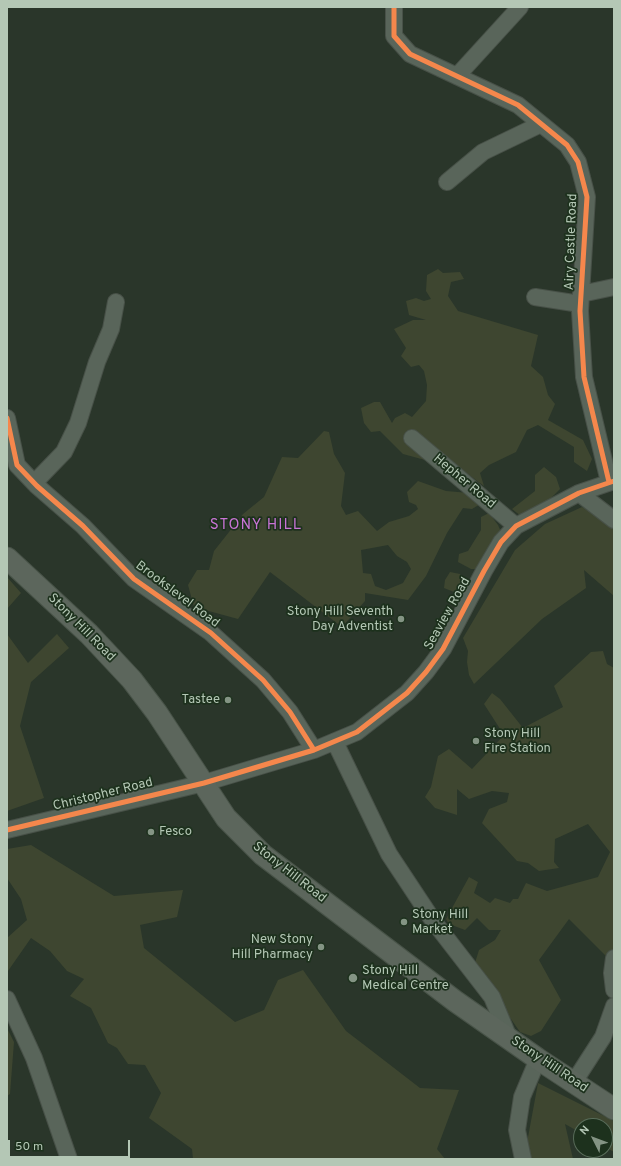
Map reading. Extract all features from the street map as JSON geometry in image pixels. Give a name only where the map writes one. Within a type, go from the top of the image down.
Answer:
[{"type":"main road","name":"Stony Hill Road","points":[[7,558],[89,634],[132,680],[204,782],[226,818],[263,855],[455,1000],[538,1059],[612,1104]]},
{"type":"street","name":"Airy Castle Road","points":[[394,7],[394,36],[410,54],[518,105],[567,145],[578,162],[587,197],[580,299],[584,377],[612,481]]},
{"type":"street","points":[[457,76],[520,7]]},
{"type":"street","points":[[447,182],[484,152],[541,124]]},
{"type":"street","points":[[535,297],[580,299],[614,287]]},
{"type":"street","points":[[34,483],[64,452],[78,424],[97,362],[110,329],[116,302]]},
{"type":"street","name":"Brookslevel Road","points":[[7,418],[17,466],[83,526],[134,579],[211,633],[263,680],[290,712],[314,750]]},
{"type":"street","name":"Hepher Road","points":[[412,438],[516,526]]},
{"type":"street","name":"Seaview Road","points":[[204,782],[314,750],[357,732],[407,693],[443,650],[484,571],[501,542],[516,526],[579,493],[612,481]]},
{"type":"street","points":[[579,493],[614,520]]},
{"type":"street","points":[[335,742],[389,854],[434,922],[492,997],[509,1038]]},
{"type":"street","name":"Christopher Road","points":[[7,830],[204,782]]},
{"type":"street","points":[[614,958],[612,973],[614,990]]},
{"type":"street","points":[[7,999],[34,1058],[69,1159]]},
{"type":"street","points":[[574,1082],[603,1037],[614,1006]]},
{"type":"street","points":[[523,1159],[517,1130],[522,1097],[538,1059]]},
{"type":"green space","points":[[438,269],[443,273],[460,272],[464,279],[451,282],[448,296],[458,311],[538,335],[531,366],[543,377],[548,395],[555,404],[548,420],[583,440],[592,459],[587,471],[574,462],[574,447],[538,425],[527,430],[516,452],[489,465],[480,473],[484,486],[415,435],[435,461],[403,454],[380,431],[371,432],[364,423],[361,408],[374,402],[380,402],[392,423],[395,418],[405,413],[412,417],[426,401],[427,385],[424,371],[419,365],[411,367],[401,356],[406,348],[394,329],[413,320],[426,320],[409,315],[406,301],[416,298],[424,301],[431,299],[426,291],[427,275]]},
{"type":"green space","points":[[324,431],[329,432],[334,454],[345,473],[341,506],[346,515],[358,511],[377,531],[389,522],[409,516],[418,509],[416,505],[409,502],[407,492],[418,481],[446,491],[481,494],[482,503],[472,509],[463,508],[447,533],[426,576],[408,600],[365,593],[365,601],[342,627],[270,572],[238,619],[194,607],[188,585],[197,570],[209,570],[214,551],[243,514],[264,497],[282,457],[298,458]],"holes":[[[388,545],[397,556],[407,562],[411,569],[403,583],[386,590],[375,586],[371,574],[363,573],[361,550]]]},
{"type":"green space","points":[[544,467],[556,477],[560,489],[549,500],[521,516],[512,509],[535,491],[535,475]]},
{"type":"green space","points":[[582,507],[614,525],[614,596],[584,570],[586,588],[542,619],[474,684],[469,675],[467,662],[468,651],[463,638],[515,550],[545,524]]},
{"type":"green space","points":[[489,513],[498,525],[501,532],[479,569],[471,569],[458,562],[459,554],[468,551],[481,530],[481,517]]},
{"type":"green space","points":[[450,572],[460,574],[465,584],[459,594],[444,588],[445,580]]},
{"type":"green space","points":[[7,577],[21,593],[7,609]]},
{"type":"green space","points":[[7,634],[28,663],[57,634],[69,648],[31,682],[20,726],[44,798],[7,811]]},
{"type":"green space","points":[[603,651],[607,664],[614,668],[614,964],[569,919],[539,960],[561,1000],[541,1031],[531,1036],[520,1032],[474,966],[479,950],[495,940],[501,930],[489,930],[477,918],[465,930],[449,924],[446,919],[469,877],[478,882],[474,893],[490,903],[495,898],[510,903],[513,899],[518,899],[526,883],[547,891],[598,877],[610,852],[588,824],[555,839],[554,862],[559,868],[539,871],[528,863],[517,861],[482,823],[489,809],[507,802],[509,793],[492,791],[469,799],[457,789],[457,815],[435,808],[425,797],[431,787],[438,756],[449,749],[472,769],[504,735],[484,704],[492,693],[500,699],[523,728],[563,707],[554,686],[591,652]]},
{"type":"green space","points":[[31,845],[114,896],[183,890],[177,917],[140,925],[144,948],[235,1022],[264,1010],[278,980],[303,970],[346,1031],[420,1088],[459,1090],[437,1149],[445,1159],[193,1159],[192,1149],[149,1118],[161,1093],[145,1065],[128,1064],[117,1048],[108,1043],[91,1008],[70,996],[84,979],[67,971],[50,951],[31,938],[8,971],[7,938],[27,920],[21,899],[7,878],[7,849]]},
{"type":"green space","points":[[7,1028],[14,1042],[10,1094],[7,1096]]},
{"type":"green space","points":[[538,1083],[608,1118],[573,1118],[573,1128],[565,1124],[573,1159],[531,1159],[526,1148]]},
{"type":"green space","points":[[613,1120],[614,1121],[613,1151]]},
{"type":"cycle path","points":[[394,7],[394,36],[410,54],[518,105],[567,145],[578,162],[587,197],[580,311],[584,377],[609,482]]},
{"type":"cycle path","points":[[7,418],[17,465],[37,486],[83,526],[134,579],[211,633],[263,680],[290,712],[314,750]]},
{"type":"cycle path","points":[[7,830],[204,783],[314,750],[357,732],[407,693],[426,672],[443,649],[501,542],[516,526],[579,493],[614,481]]},
{"type":"place","name":"Stony Hill Seventh Day Adventist","points":[[401,619]]},
{"type":"place","name":"Tastee","points":[[228,700]]},
{"type":"place","name":"Stony Hill Fire Station","points":[[476,741]]},
{"type":"place","name":"Fesco","points":[[151,832]]},
{"type":"place","name":"Stony Hill Market","points":[[404,922]]},
{"type":"place","name":"New Stony Hill Pharmacy","points":[[321,947]]},
{"type":"place","name":"Stony Hill Medical Centre","points":[[353,978]]},
{"type":"district","name":"STONY HILL","points":[[256,526]]}]
